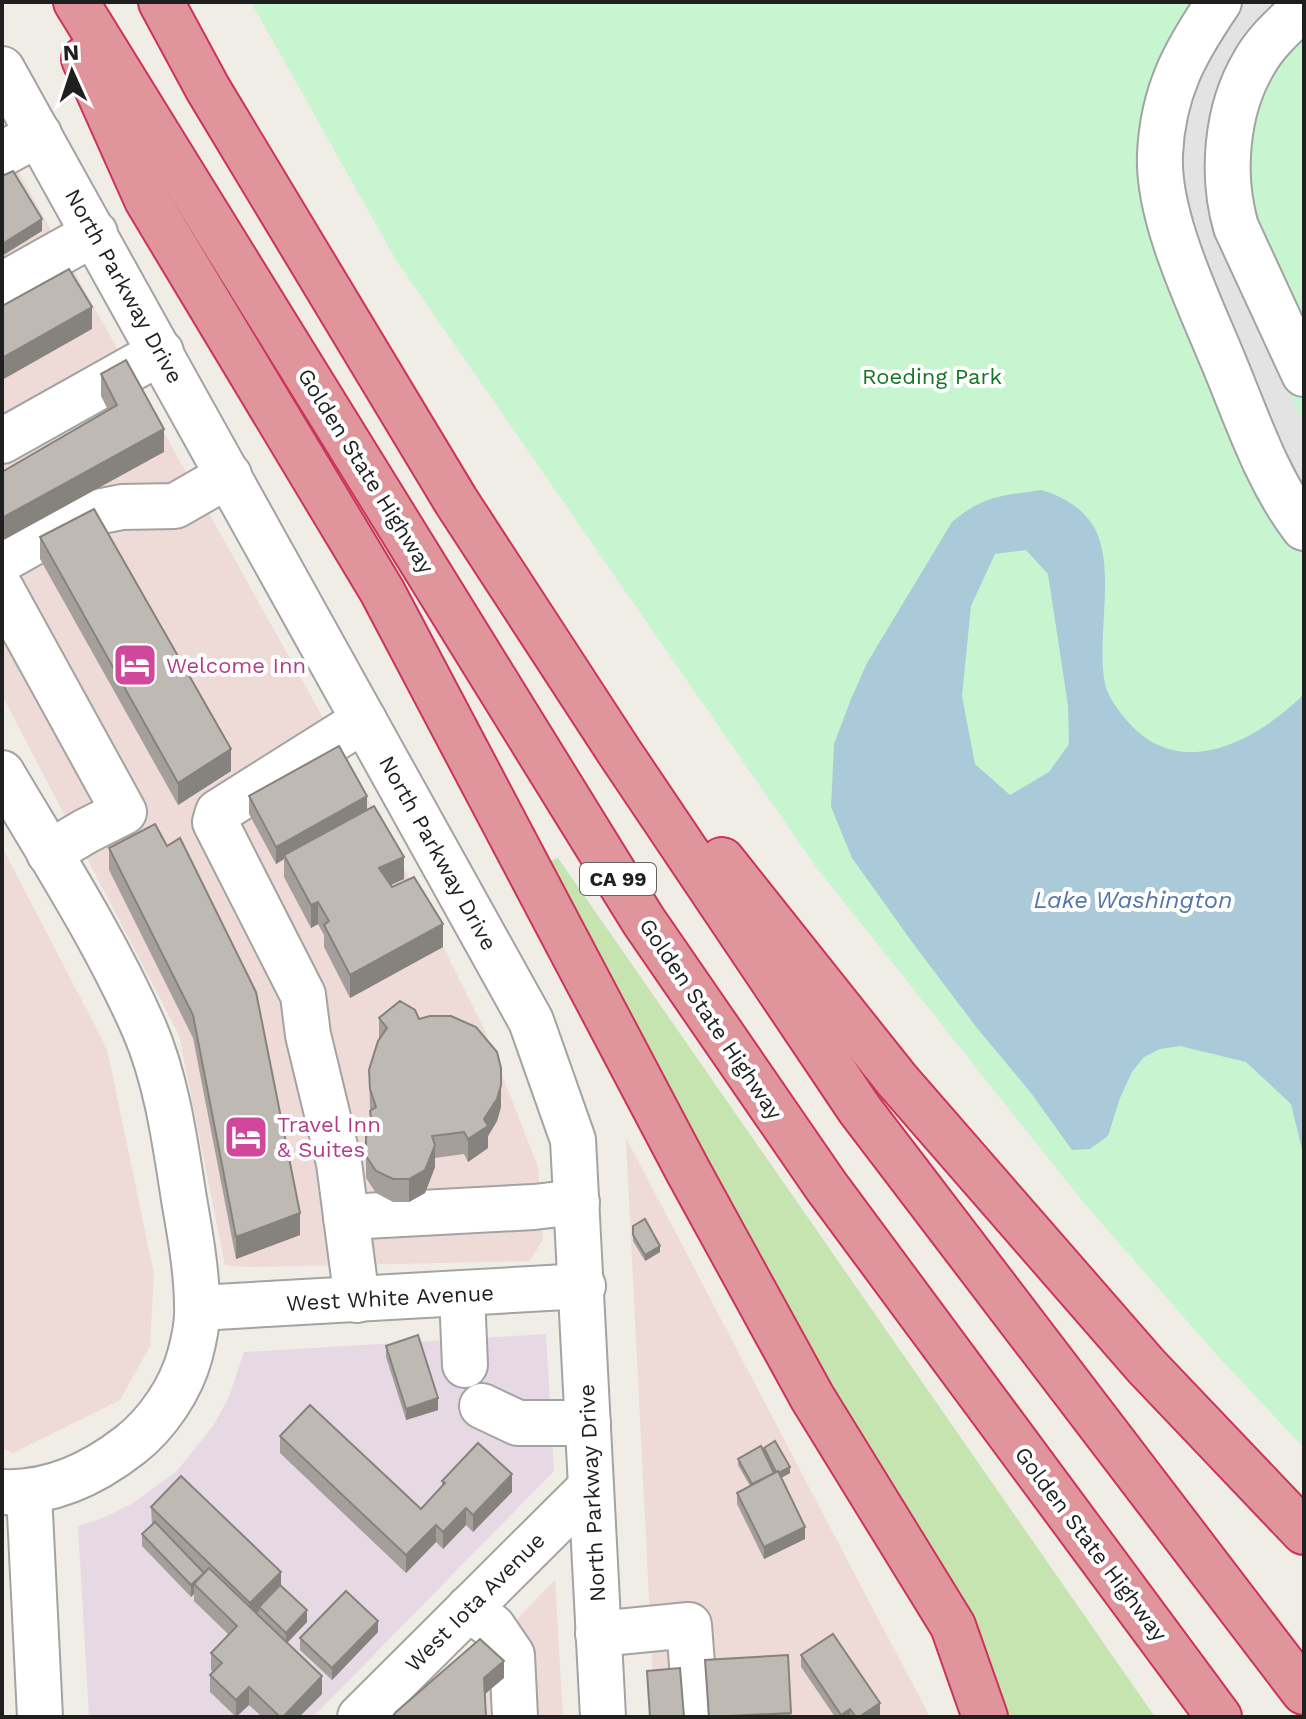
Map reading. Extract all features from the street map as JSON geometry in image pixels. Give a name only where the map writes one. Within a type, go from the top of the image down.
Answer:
[{"type":"highway","points":[[59,2],[147,200],[382,591],[812,1397],[953,1626],[979,1707]]},
{"type":"highway","name":"Golden State Highway","points":[[76,2],[643,920],[826,1186],[1219,1717]]},
{"type":"highway","name":"CA 99","points":[[161,2],[208,89],[456,501],[620,753],[860,1110],[1304,1692]]},
{"type":"highway","points":[[169,2],[208,89]]},
{"type":"highway","points":[[620,753],[737,876],[897,1080],[1136,1355],[1304,1532]]},
{"type":"street","points":[[1219,2],[1190,44],[1178,69],[1160,155],[1163,187],[1184,265],[1245,415],[1276,482],[1304,528]]},
{"type":"street","points":[[1304,7],[1266,45],[1252,65],[1233,122],[1227,177],[1236,227],[1304,374]]},
{"type":"street","name":"North Parkway Drive","points":[[2,69],[20,144],[95,233],[531,1021],[573,1140],[583,1286],[603,1717]]},
{"type":"street","points":[[2,285],[95,233]]},
{"type":"street","points":[[2,441],[161,352]]},
{"type":"street","points":[[2,560],[82,515],[122,507],[175,506],[229,475]]},
{"type":"street","points":[[2,590],[124,812],[49,853]]},
{"type":"street","points":[[357,1300],[339,1163],[308,1035],[303,995],[215,822],[218,812],[364,720]]},
{"type":"street","points":[[2,773],[112,962],[145,1031],[166,1097],[190,1236],[198,1308],[189,1358],[154,1422],[114,1457],[91,1472],[15,1492],[40,1717]]},
{"type":"street","points":[[346,1217],[577,1202]]},
{"type":"street","name":"West White Avenue","points":[[198,1308],[583,1286]]},
{"type":"street","points":[[462,1294],[465,1365]]},
{"type":"street","points":[[482,1406],[518,1423],[588,1423]]},
{"type":"street","name":"West Iota Avenue","points":[[360,1717],[591,1487]]},
{"type":"street","points":[[469,1608],[493,1627],[512,1655],[515,1717]]},
{"type":"street","points":[[598,1634],[689,1625],[696,1717]]},
{"type":"shaded area","points":[[1244,2],[1289,2],[1268,23],[1226,246],[1304,427],[1304,498],[1202,265],[1184,188],[1183,131],[1189,93],[1215,40]]},
{"type":"shaded area","points":[[2,142],[380,820],[484,1029],[538,1167],[543,1240],[529,1261],[225,1265],[179,1035],[2,695]]},
{"type":"shaded area","points":[[2,847],[107,1049],[154,1274],[150,1346],[120,1400],[13,1453],[2,1448]]},
{"type":"shaded area","points":[[626,1138],[865,1594],[930,1717],[655,1717]]},
{"type":"shaded area","points":[[546,1334],[554,1471],[313,1717],[89,1717],[78,1526],[133,1503],[176,1472],[213,1426],[229,1397],[244,1352]]},
{"type":"shaded area","points":[[555,1580],[563,1717],[421,1717],[480,1657]]},
{"type":"green space","name":"Roeding Park","points":[[251,2],[1304,2],[1304,1448],[1215,1353],[1084,1203],[816,867],[396,260]]},
{"type":"green space","points":[[558,858],[1155,1717],[997,1717],[527,869]]},
{"type":"water","name":"Lake Washington","points":[[1041,490],[1066,500],[1081,511],[1097,533],[1105,569],[1102,647],[1105,684],[1123,716],[1151,741],[1173,750],[1196,752],[1220,748],[1265,726],[1304,694],[1304,1158],[1291,1104],[1246,1062],[1180,1046],[1160,1049],[1144,1057],[1132,1072],[1120,1098],[1108,1136],[1090,1149],[1072,1150],[912,942],[852,858],[831,807],[834,744],[851,699],[867,663],[952,522],[984,502]],"holes":[[[1026,550],[1048,574],[1068,706],[1069,744],[1049,772],[1010,795],[975,764],[962,696],[971,606],[995,554]]]},
{"type":"building","points":[[13,171],[42,219],[2,244],[2,176]]},
{"type":"building","points":[[69,269],[92,307],[2,358],[2,306]]},
{"type":"building","points":[[126,360],[164,429],[2,518],[2,472],[117,405],[101,374]]},
{"type":"building","name":"Welcome Inn","points":[[94,509],[231,749],[178,783],[40,537]]},
{"type":"building","points":[[339,746],[367,796],[276,847],[249,796]]},
{"type":"building","points":[[374,806],[404,857],[379,868],[392,887],[414,877],[443,924],[350,975],[324,925],[329,921],[318,902],[311,905],[284,855]]},
{"type":"building","name":"Travel Inn & Suites","points":[[155,824],[167,846],[180,838],[256,992],[300,1213],[236,1237],[193,1015],[109,848]]},
{"type":"building","points":[[400,1001],[415,1010],[419,1019],[451,1016],[476,1027],[497,1052],[501,1068],[497,1099],[484,1119],[488,1126],[468,1139],[464,1132],[432,1136],[435,1145],[425,1170],[409,1179],[393,1179],[376,1171],[366,1156],[366,1137],[372,1125],[370,1111],[376,1107],[370,1089],[369,1070],[378,1041],[387,1028],[379,1018]]},
{"type":"building","points":[[645,1219],[660,1246],[645,1255],[633,1235],[633,1226]]},
{"type":"building","points":[[418,1335],[438,1398],[406,1409],[386,1346]]},
{"type":"building","points":[[310,1405],[421,1509],[445,1483],[442,1481],[478,1443],[512,1474],[473,1515],[466,1508],[443,1532],[436,1525],[406,1555],[280,1436]]},
{"type":"building","points":[[775,1441],[790,1467],[779,1473],[764,1448]]},
{"type":"building","points":[[761,1446],[774,1473],[752,1484],[738,1459]]},
{"type":"building","points":[[778,1471],[805,1527],[764,1547],[737,1493]]},
{"type":"building","points":[[181,1476],[281,1572],[250,1603],[151,1507]]},
{"type":"building","points":[[155,1522],[204,1573],[191,1585],[142,1534]]},
{"type":"building","points":[[209,1568],[322,1676],[283,1717],[249,1687],[236,1700],[210,1675],[222,1663],[211,1653],[237,1626],[194,1584]]},
{"type":"building","points":[[280,1585],[307,1610],[286,1633],[259,1607]]},
{"type":"building","points":[[346,1591],[378,1621],[332,1668],[300,1638]]},
{"type":"building","points":[[833,1634],[880,1703],[859,1717],[850,1709],[841,1715],[801,1655]]},
{"type":"building","points":[[480,1639],[504,1661],[484,1678],[486,1717],[392,1717],[396,1712]]},
{"type":"building","points":[[788,1655],[791,1713],[709,1717],[705,1660]]},
{"type":"building","points":[[680,1668],[684,1717],[650,1717],[647,1671]]},
{"type":"place","name":"Welcome Inn","points":[[135,665]]},
{"type":"place","name":"Travel Inn & Suites","points":[[246,1137]]}]
